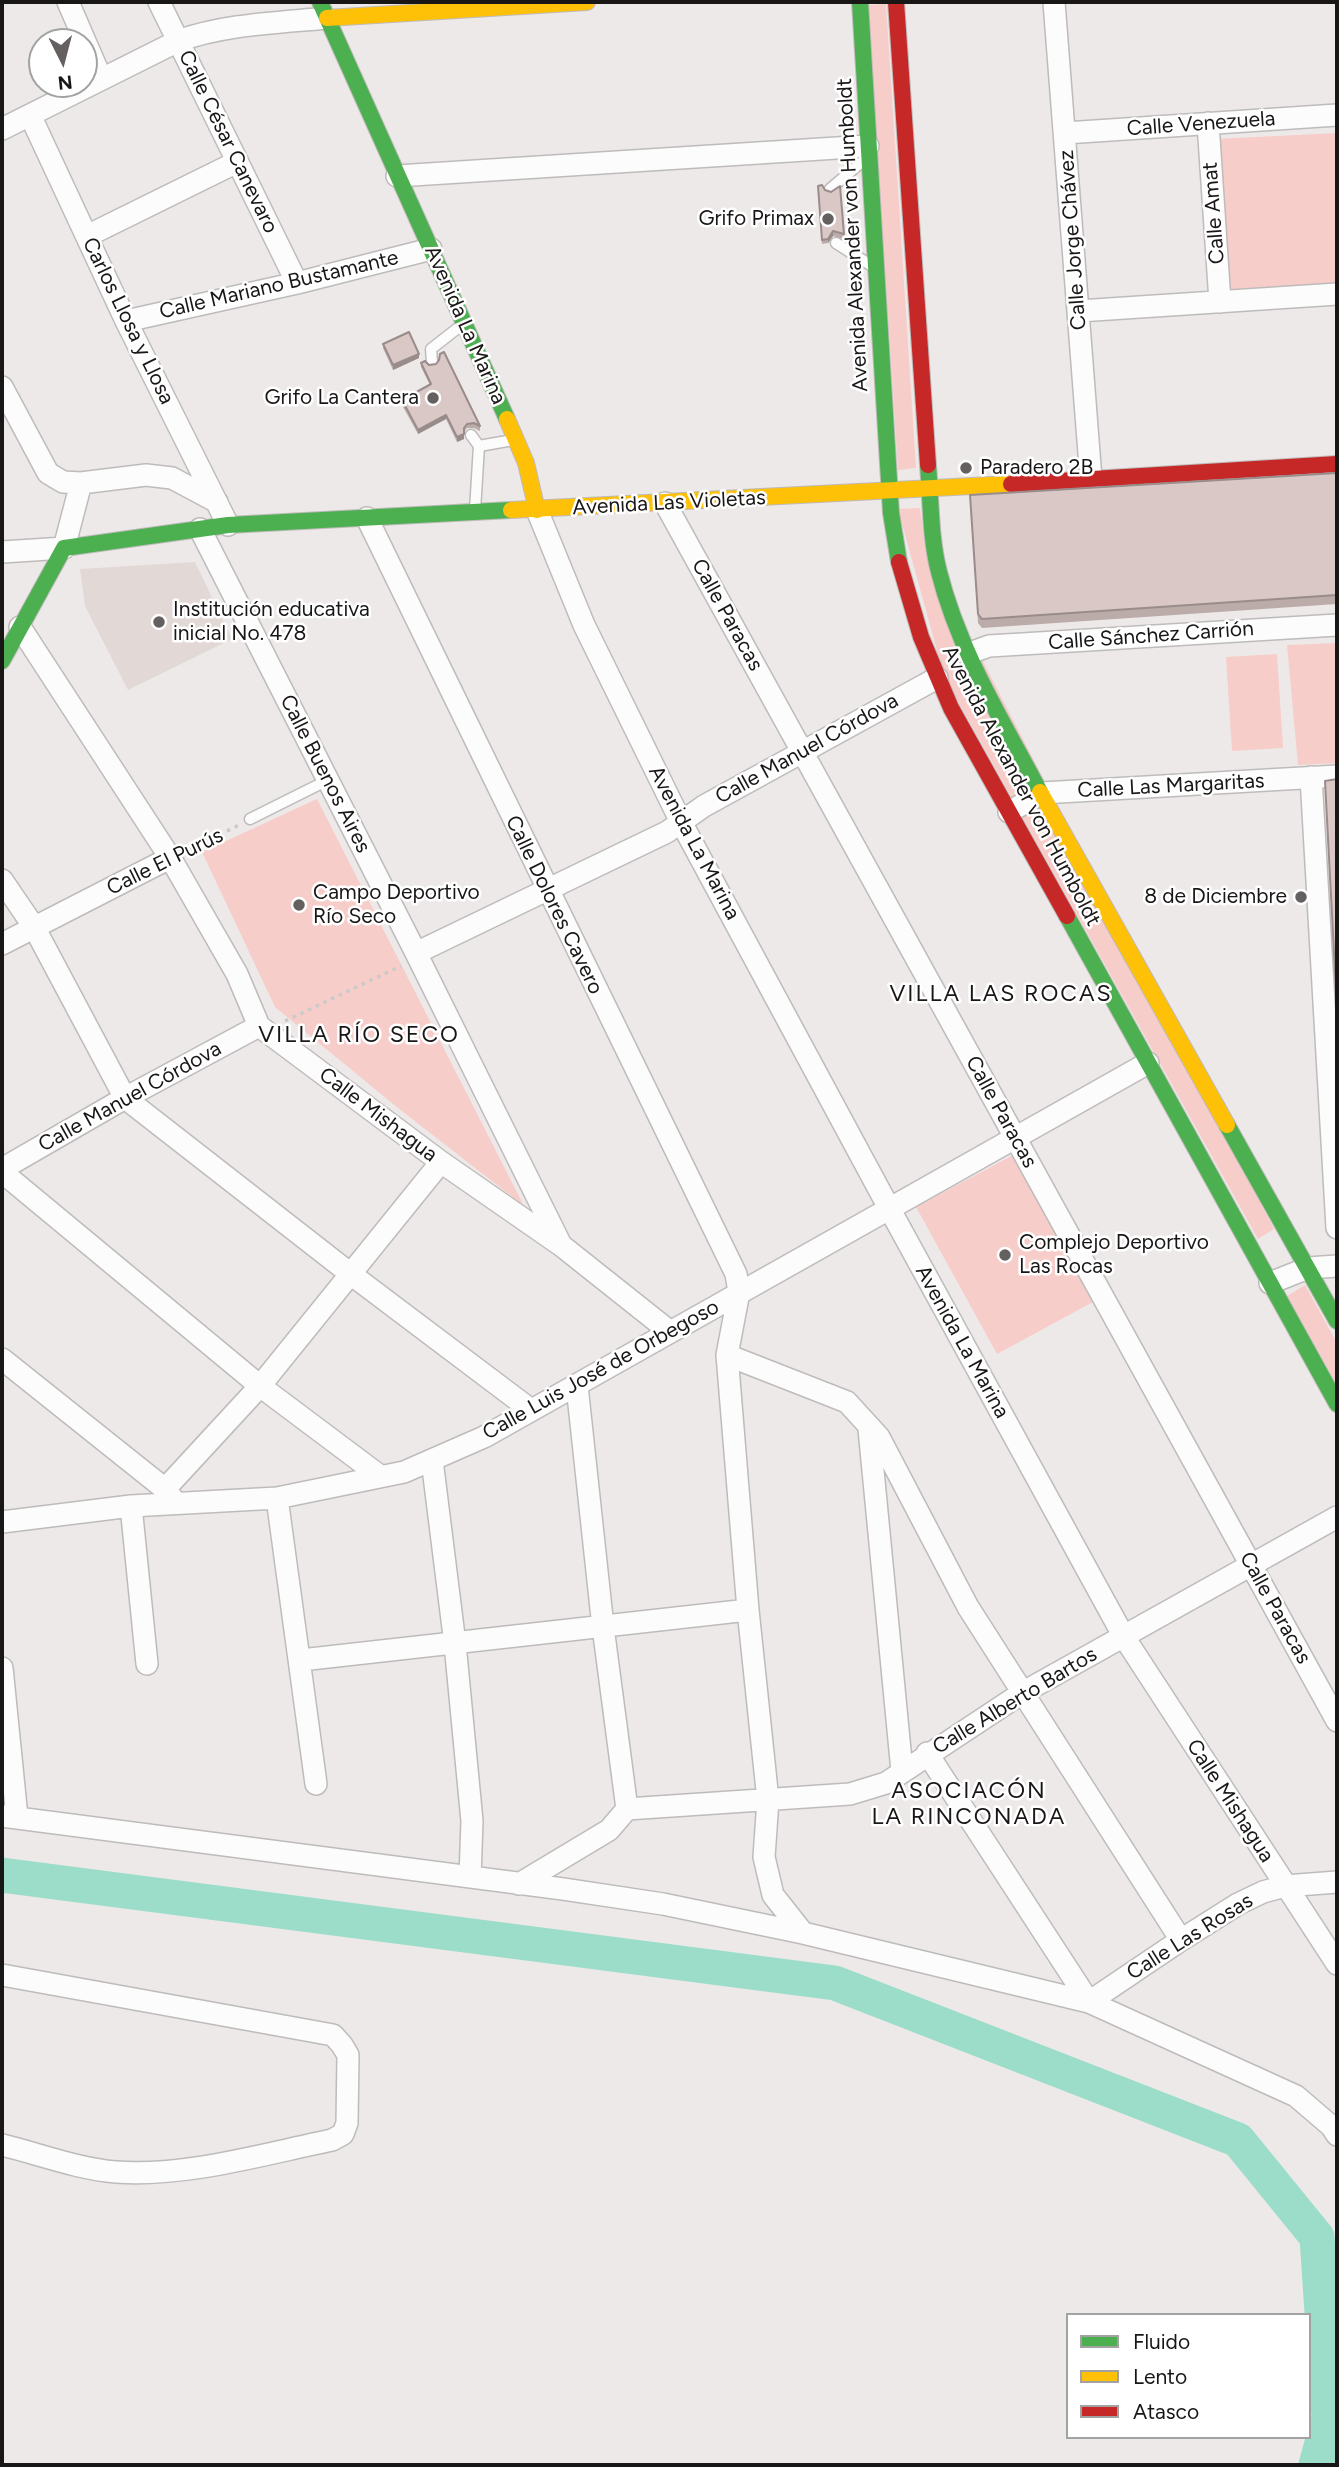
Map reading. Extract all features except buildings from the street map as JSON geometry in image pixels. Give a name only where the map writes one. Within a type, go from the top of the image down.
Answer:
[{"type":"main road","points":[[321,7],[587,2]]},
{"type":"main road","name":"Avenida Alexander von Humboldt","points":[[860,2],[889,491],[901,579],[919,639],[1009,812],[1337,1404]]},
{"type":"main road","name":"Avenida Alexander von Humboldt","points":[[896,2],[929,489],[939,571],[956,627],[967,654],[1042,793],[1337,1321]]},
{"type":"main road","name":"Avenida La Marina","points":[[321,7],[526,463],[537,510]]},
{"type":"main road","name":"Avenida Las Violetas","points":[[64,548],[228,525],[929,489],[1337,464]]},
{"type":"main road","points":[[2,661],[64,548]]},
{"type":"street","points":[[68,2],[101,78]]},
{"type":"street","name":"Calle César Canevaro","points":[[159,2],[297,283]]},
{"type":"street","name":"Calle Jorge Chávez","points":[[1055,2],[1091,479]]},
{"type":"street","points":[[2,129],[178,41],[223,27],[321,7]]},
{"type":"street","name":"Carlos Llosa y Llosa","points":[[30,115],[126,321],[228,525]]},
{"type":"street","name":"Calle Venezuela","points":[[1065,133],[1337,115]]},
{"type":"street","name":"Calle Amat","points":[[1208,124],[1220,302]]},
{"type":"street","points":[[397,176],[868,150]]},
{"type":"street","points":[[87,236],[237,162]]},
{"type":"street","name":"Calle Mariano Bustamante","points":[[126,321],[297,283],[431,249]]},
{"type":"street","points":[[1079,311],[1337,294]]},
{"type":"street","points":[[2,387],[48,473],[63,482],[81,483],[146,475],[172,478],[217,502]]},
{"type":"street","points":[[64,548],[81,483]]},
{"type":"street","name":"Calle Paracas","points":[[665,503],[1337,1721]]},
{"type":"street","name":"Avenida La Marina","points":[[537,510],[584,625],[681,822],[1124,1637]]},
{"type":"street","name":"Calle Dolores Cavero","points":[[367,518],[736,1274],[739,1292]]},
{"type":"street","name":"Calle Buenos Aires","points":[[200,529],[562,1246]]},
{"type":"street","name":"Avenida Las Violetas","points":[[2,552],[64,548]]},
{"type":"street","name":"Calle Sánchez Carrión","points":[[967,654],[989,646],[1337,625]]},
{"type":"street","points":[[20,627],[172,859],[237,974],[259,1026]]},
{"type":"street","name":"Calle Manuel Córdova","points":[[416,953],[667,832],[704,806],[937,678]]},
{"type":"street","name":"Calle Las Margaritas","points":[[1009,812],[1042,793],[1337,776]]},
{"type":"street","points":[[1311,777],[1337,1228]]},
{"type":"street","name":"Calle El Purús","points":[[2,944],[172,859]]},
{"type":"street","points":[[2,880],[34,927],[125,1098],[531,1410]]},
{"type":"street","name":"Calle Manuel Córdova","points":[[2,1170],[125,1098],[259,1026]]},
{"type":"street","name":"Calle Mishagua","points":[[259,1026],[441,1163],[562,1246],[669,1331]]},
{"type":"street","name":"Calle Luis José de Orbegoso","points":[[2,1522],[131,1506],[170,1496],[277,1498],[404,1472],[484,1437],[577,1386],[669,1331],[1148,1063]]},
{"type":"street","points":[[2,1359],[170,1496],[441,1163]]},
{"type":"street","points":[[2,1170],[260,1386],[380,1476]]},
{"type":"street","points":[[1270,1283],[1308,1268],[1337,1266]]},
{"type":"street","points":[[739,1292],[727,1355],[748,1609],[768,1800],[764,1857],[773,1895],[803,1933]]},
{"type":"street","points":[[727,1355],[847,1402],[879,1437],[968,1608],[1181,1940]]},
{"type":"street","points":[[519,1884],[609,1830],[627,1809],[603,1627],[577,1386]]},
{"type":"street","points":[[869,1426],[902,1772]]},
{"type":"street","points":[[432,1460],[455,1644],[472,1821],[470,1877]]},
{"type":"street","points":[[277,1498],[316,1784]]},
{"type":"street","points":[[131,1506],[148,1664]]},
{"type":"street","name":"Calle Alberto Bartos","points":[[627,1809],[850,1794],[886,1783],[1022,1693],[1337,1517]]},
{"type":"street","points":[[301,1660],[748,1609]]},
{"type":"street","name":"Calle Mishagua","points":[[1124,1637],[1337,1964]]},
{"type":"street","points":[[2,1668],[9,1816],[663,1904],[803,1933],[1089,2002],[1296,2095],[1331,2126],[1337,2135]]},
{"type":"street","points":[[927,1754],[1089,2002]]},
{"type":"street","name":"Calle Las Rosas","points":[[1089,2002],[1238,1904],[1263,1892],[1285,1886],[1337,1882]]},
{"type":"street","points":[[2,1975],[333,2035],[348,2055],[347,2123],[343,2134],[332,2140],[221,2163],[172,2170],[118,2172],[93,2169],[2,2144]]},
{"type":"lane","points":[[830,189],[868,150]]},
{"type":"lane","points":[[836,243],[876,268]]},
{"type":"lane","points":[[432,362],[431,349],[464,323]]},
{"type":"lane","points":[[471,435],[479,446],[474,513]]},
{"type":"lane","points":[[479,446],[516,440]]},
{"type":"lane","points":[[250,819],[328,780]]},
{"type":"path","name":"Calle El Purús","points":[[172,859],[250,819]]},
{"type":"path","points":[[259,1026],[291,1020],[401,966],[416,953]]},
{"type":"shaded area","points":[[886,4],[916,468],[898,470],[868,5]]},
{"type":"shaded area","points":[[1337,133],[1337,286],[1225,293],[1215,139]]},
{"type":"shaded area","points":[[920,508],[926,550],[1274,1229],[1258,1239],[944,676],[898,509]]},
{"type":"shaded area","name":"Institución educativa inicial No. 478","points":[[195,562],[232,639],[128,690],[85,606],[80,569]]},
{"type":"shaded area","points":[[1337,643],[1337,763],[1298,765],[1287,645]]},
{"type":"shaded area","points":[[1277,654],[1283,748],[1232,751],[1226,657]]},
{"type":"shaded area","points":[[317,799],[524,1206],[398,1108],[275,1007],[202,852]]},
{"type":"shaded area","name":"Complejo Deportivo Las Rocas","points":[[1013,1155],[1093,1302],[997,1354],[916,1207]]},
{"type":"shaded area","points":[[1305,1285],[1337,1343],[1337,1385],[1287,1296]]},
{"type":"waterway","points":[[2,1875],[835,1983],[1238,2140],[1317,2237],[1329,2418],[1316,2465]]},
{"type":"traffic: fast","points":[[320,2],[507,419]]},
{"type":"traffic: fast","points":[[860,2],[891,513],[899,562]]},
{"type":"traffic: fast","points":[[928,465],[934,545],[948,601],[983,685],[1040,792]]},
{"type":"traffic: fast","points":[[2,661],[64,548],[228,525],[511,510]]},
{"type":"traffic: fast","points":[[1067,916],[1337,1404]]},
{"type":"traffic: fast","points":[[1227,1125],[1337,1321]]},
{"type":"traffic: slow","points":[[327,18],[587,2]]},
{"type":"traffic: slow","points":[[507,419],[526,463],[537,510]]},
{"type":"traffic: slow","points":[[511,510],[1011,484]]},
{"type":"traffic: slow","points":[[1040,792],[1227,1125]]},
{"type":"traffic: jam","points":[[896,2],[928,465]]},
{"type":"traffic: jam","points":[[1011,484],[1337,464]]},
{"type":"traffic: jam","points":[[899,562],[921,637],[951,708],[1067,916]]},
{"type":"place","name":"Grifo Primax","points":[[828,219]]},
{"type":"place","name":"Grifo La Cantera","points":[[433,398]]},
{"type":"place","name":"Paradero 2B","points":[[966,468]]},
{"type":"place","name":"Institución educativa inicial No. 478","points":[[159,622]]},
{"type":"place","name":"8 de Diciembre","points":[[1301,897]]},
{"type":"place","name":"Campo Deportivo Río Seco","points":[[299,905]]},
{"type":"place","name":"Complejo Deportivo Las Rocas","points":[[1005,1255]]},
{"type":"district","name":"VILLA LAS ROCAS","points":[[1001,994]]},
{"type":"district","name":"VILLA RÍO SECO","points":[[359,1035]]},
{"type":"district","name":"ASOCIACÓN LA RINCONADA","points":[[969,1804]]}]
